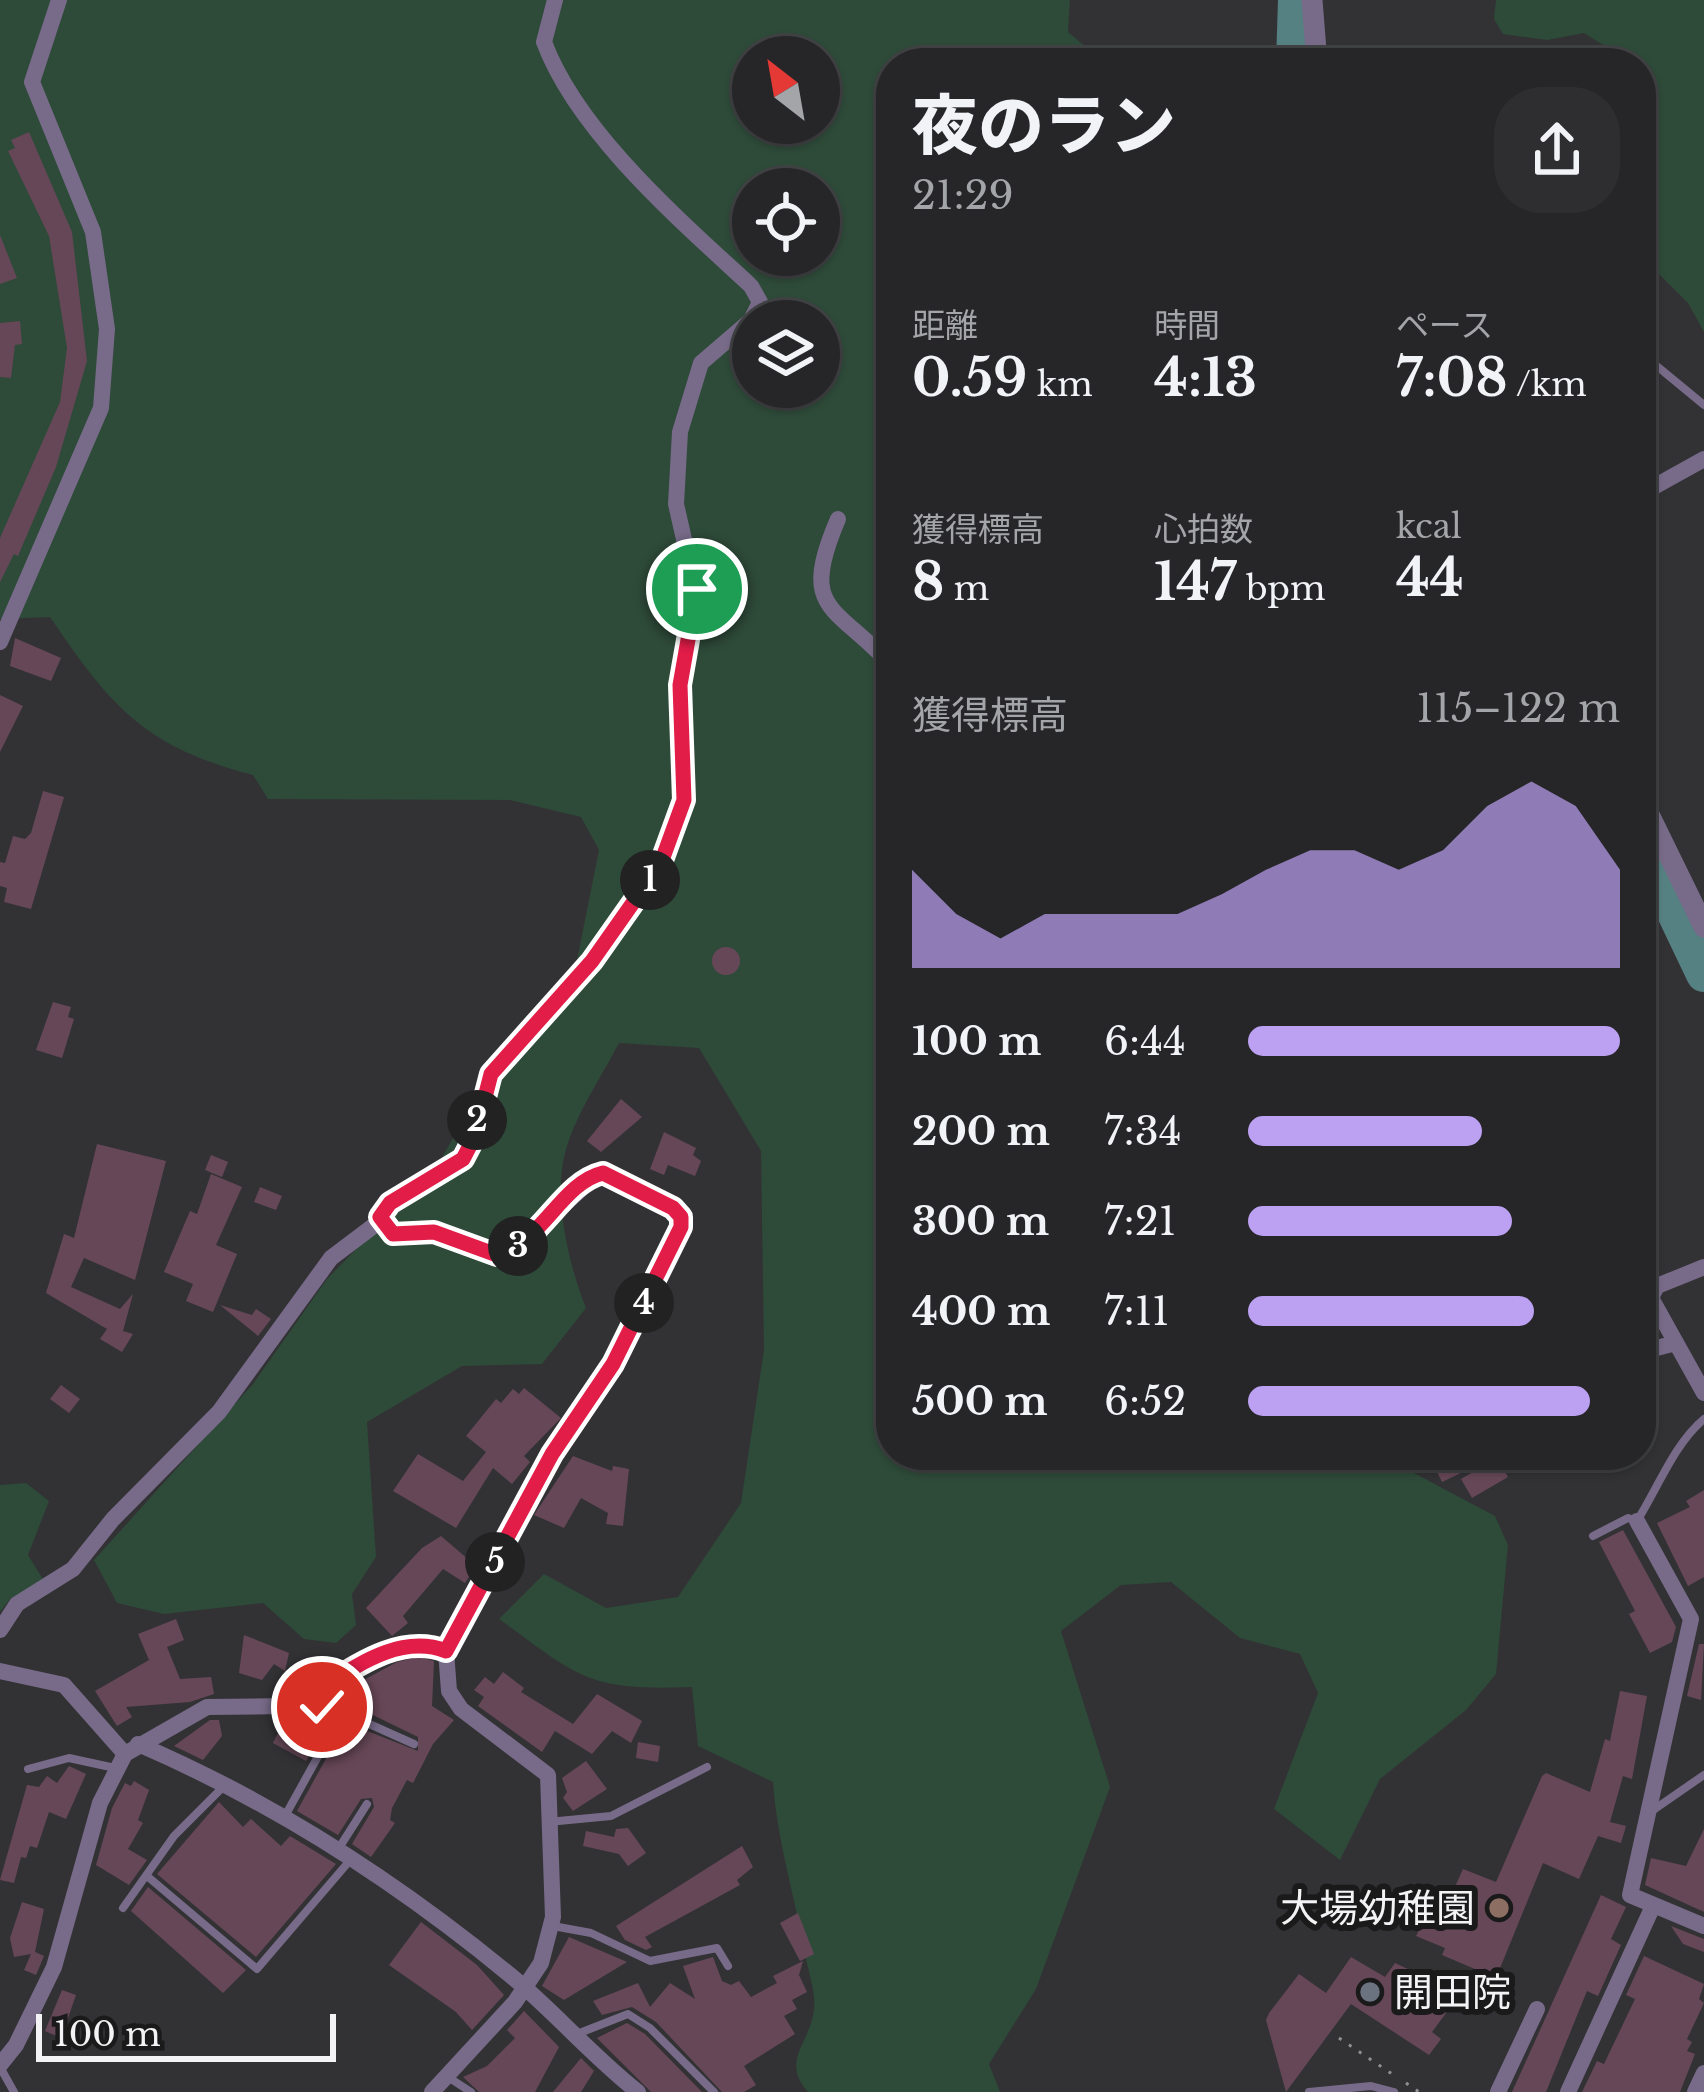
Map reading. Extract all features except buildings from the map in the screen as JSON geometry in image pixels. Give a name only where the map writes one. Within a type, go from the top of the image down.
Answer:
[{"type":"street","points":[[0,642],[101,408],[107,367],[93,232],[32,82],[59,0]]},
{"type":"street","points":[[0,1630],[17,1604],[73,1569],[113,1519],[219,1412],[253,1372],[319,1271],[380,1221],[390,1203],[463,1159],[475,1136],[491,1074],[592,961],[672,840],[685,784],[682,660],[697,589],[676,504],[680,431],[701,363],[751,320],[760,302],[751,286],[658,201],[566,83],[544,42],[555,0]]},
{"type":"street","points":[[1312,0],[1316,48]]},
{"type":"street","points":[[1656,486],[1704,459]]},
{"type":"street","points":[[838,519],[820,572],[821,593],[828,608],[876,651]]},
{"type":"street","points":[[1656,829],[1704,927]]},
{"type":"street","points":[[380,1221],[393,1234],[434,1232],[497,1255],[527,1238],[584,1184],[603,1173],[666,1203],[682,1221],[613,1364],[552,1454],[446,1651],[449,1690],[461,1709],[548,1775],[551,1926],[541,1963],[525,1989],[432,2092]]},
{"type":"street","points":[[1656,1288],[1704,1267]]},
{"type":"street","points":[[1656,1307],[1704,1393]]},
{"type":"street","points":[[1656,1348],[1676,1342]]},
{"type":"street","points":[[1637,1521],[1697,1616],[1630,1895],[1704,1927]]},
{"type":"street","points":[[0,2066],[16,2045],[54,1967],[93,1825],[126,1755],[207,1707],[278,1708],[392,1650],[418,1644],[446,1651]]},
{"type":"street","points":[[0,1671],[64,1684],[126,1755],[224,1786],[345,1854],[525,1989],[614,2085],[638,2092]]},
{"type":"street","points":[[1568,2092],[1652,1906]]},
{"type":"street","points":[[1498,2092],[1537,2009]]},
{"type":"street","points":[[1696,2092],[1704,2073]]},
{"type":"lane","points":[[1656,365],[1704,405]]},
{"type":"lane","points":[[1593,1536],[1628,1518],[1637,1521],[1662,1485],[1680,1443],[1704,1419]]},
{"type":"lane","points":[[308,1696],[322,1707],[414,1744]]},
{"type":"lane","points":[[284,1817],[321,1751]]},
{"type":"lane","points":[[28,1769],[69,1758],[126,1755]]},
{"type":"lane","points":[[547,1822],[611,1816],[707,1767]]},
{"type":"lane","points":[[1648,1813],[1704,1775]]},
{"type":"lane","points":[[123,1908],[174,1836],[224,1786]]},
{"type":"lane","points":[[147,1876],[257,1969],[345,1854],[368,1804]]},
{"type":"lane","points":[[551,1926],[591,1933],[650,1960],[717,1948],[728,1966]]},
{"type":"lane","points":[[569,2035],[624,2012],[650,2028],[714,2092]]},
{"type":"lane","points":[[0,2066],[14,2092]]},
{"type":"lane","points":[[446,2076],[471,2092]]},
{"type":"lane","points":[[1310,2092],[1371,2086],[1394,2092]]},
{"type":"path","points":[[1339,2038],[1419,2092]]},
{"type":"green space","points":[[0,0],[1070,0],[1068,32],[1087,48],[876,48],[876,1470],[1408,1470],[1495,1516],[1508,1545],[1496,1674],[1466,1710],[1380,1779],[1340,1860],[1274,1809],[1318,1693],[1300,1654],[1240,1638],[1171,1582],[1121,1585],[1061,1631],[1110,1787],[1036,1989],[989,2064],[1000,2092],[808,2092],[800,2081],[797,2061],[811,2022],[814,1996],[773,1782],[698,1746],[692,1687],[629,1686],[587,1677],[499,1619],[544,1574],[606,1608],[678,1597],[741,1503],[764,1350],[761,1151],[699,1048],[619,1043],[569,1139],[562,1171],[569,1252],[586,1308],[542,1364],[462,1366],[367,1422],[376,1557],[352,1594],[356,1625],[336,1643],[304,1639],[263,1603],[164,1614],[117,1603],[94,1560],[253,1384],[327,1279],[437,1166],[511,1037],[560,990],[577,960],[599,850],[581,817],[510,800],[268,799],[253,775],[184,751],[157,736],[92,676],[50,617],[0,619]]},
{"type":"green space","points":[[1496,0],[1704,0],[1704,332],[1688,303],[1656,271],[1656,48],[1608,48],[1584,33],[1547,40],[1503,34],[1494,19]]},
{"type":"green space","points":[[26,1483],[49,1501],[28,1555],[44,1581],[11,1598],[0,1612],[0,1485]]},
{"type":"waterway","points":[[1294,48],[1296,0]]},
{"type":"waterway","points":[[1656,873],[1704,974]]},
{"type":"place","name":"大場幼稚園","points":[[1499,1908]]},
{"type":"place","name":"開田院","points":[[1370,1992]]},
{"type":"route","points":[[322,1707],[308,1696],[372,1658],[418,1644],[446,1651],[552,1454],[613,1364],[681,1227],[681,1217],[673,1208],[603,1173],[594,1175],[513,1250],[497,1255],[434,1232],[393,1234],[380,1217],[390,1203],[463,1159],[475,1136],[491,1074],[592,961],[661,863],[684,800],[680,685],[697,589]]}]
